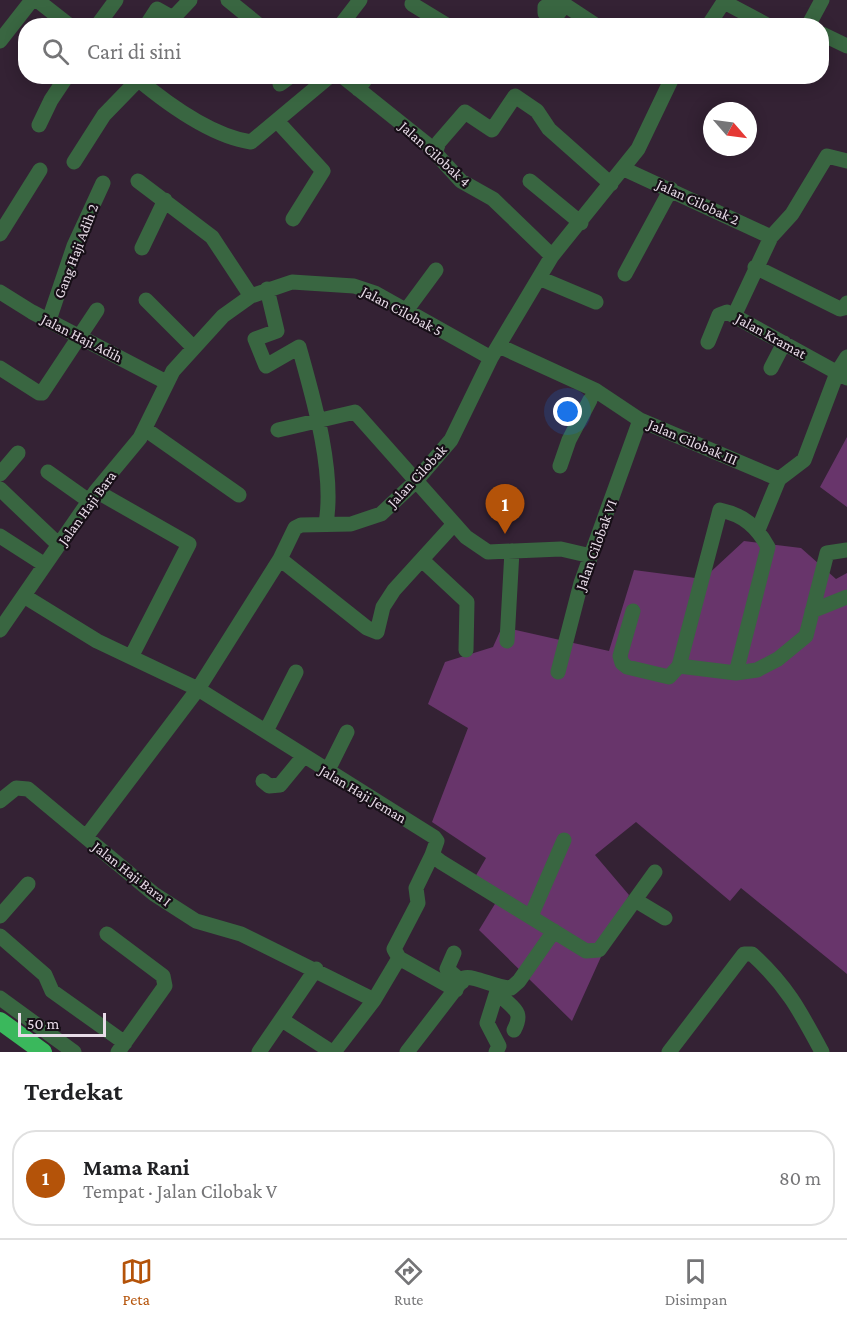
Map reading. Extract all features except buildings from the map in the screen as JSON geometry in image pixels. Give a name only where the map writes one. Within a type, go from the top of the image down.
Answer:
[{"type":"highway","points":[[0,1021],[43,1052]]},
{"type":"street","points":[[103,18],[116,0]]},
{"type":"street","points":[[151,18],[157,9],[173,18],[189,0]]},
{"type":"street","points":[[228,0],[250,18]]},
{"type":"street","points":[[346,18],[360,0]]},
{"type":"street","points":[[812,18],[822,0]]},
{"type":"street","points":[[0,41],[31,1],[58,18]]},
{"type":"street","points":[[713,18],[725,1],[755,18]]},
{"type":"street","points":[[545,13],[569,6],[586,18]]},
{"type":"street","points":[[410,7],[432,18]]},
{"type":"street","points":[[829,37],[847,46]]},
{"type":"street","points":[[39,125],[62,84]]},
{"type":"street","points":[[74,162],[104,115],[131,84]]},
{"type":"street","points":[[144,84],[187,114],[236,140],[251,142],[278,122],[321,84]]},
{"type":"street","name":"Jalan Cilobak 4","points":[[364,84],[461,181],[493,199],[552,256]]},
{"type":"street","name":"Jalan Cilobak","points":[[86,837],[198,689],[280,559],[295,528],[301,525],[326,523],[351,524],[381,514],[415,482],[451,440],[495,352],[552,256],[624,169],[646,135],[668,84]]},
{"type":"street","points":[[435,153],[439,142],[465,112],[492,130],[515,96],[537,111],[549,129],[611,184]]},
{"type":"street","points":[[278,122],[322,171],[293,219]]},
{"type":"street","points":[[734,316],[771,237],[792,214],[827,156],[847,161]]},
{"type":"street","name":"Jalan Cilobak 2","points":[[624,169],[771,237]]},
{"type":"street","points":[[0,234],[40,170]]},
{"type":"street","points":[[138,181],[212,237],[251,296]]},
{"type":"street","points":[[530,181],[581,223]]},
{"type":"street","name":"Gang Haji Adih 2","points":[[49,320],[75,246],[103,183]]},
{"type":"street","points":[[626,274],[671,189]]},
{"type":"street","points":[[142,248],[165,200]]},
{"type":"street","points":[[755,267],[840,309],[844,308],[847,303]]},
{"type":"street","points":[[405,312],[436,270]]},
{"type":"street","points":[[539,278],[596,302]]},
{"type":"street","name":"Jalan Cilobak 5","points":[[166,382],[223,316],[251,296],[292,282],[354,286],[375,293],[405,312],[495,352]]},
{"type":"street","points":[[267,289],[277,332],[255,339],[266,366],[299,346],[320,420],[329,507],[326,523]]},
{"type":"street","name":"Jalan Haji Adih","points":[[0,292],[166,382]]},
{"type":"street","points":[[146,300],[194,347]]},
{"type":"street","points":[[0,368],[42,393],[97,310]]},
{"type":"street","name":"Jalan Kramat","points":[[708,342],[720,315],[727,312],[842,376]]},
{"type":"street","points":[[771,368],[784,344]]},
{"type":"street","name":"Jalan Cilobak III","points":[[495,352],[593,394],[640,420],[779,479]]},
{"type":"street","points":[[758,530],[779,479],[804,460],[842,376],[847,357]]},
{"type":"street","name":"Jalan Haji Bara","points":[[0,630],[92,496],[145,429],[166,382]]},
{"type":"street","points":[[560,466],[569,440],[593,394]]},
{"type":"street","points":[[278,430],[356,412],[415,482],[466,537],[488,552],[561,549],[591,556]]},
{"type":"street","name":"Jalan Cilobak VI","points":[[558,672],[591,556],[640,420]]},
{"type":"street","points":[[145,429],[239,495]]},
{"type":"street","points":[[0,474],[18,453]]},
{"type":"street","points":[[48,472],[189,544],[130,657]]},
{"type":"street","points":[[0,489],[59,545]]},
{"type":"street","points":[[633,611],[620,656],[622,663],[627,667],[669,677],[679,666],[720,510],[731,512],[758,530],[768,548],[736,674]]},
{"type":"street","points":[[280,559],[367,628],[377,632],[383,607],[394,590],[454,524]]},
{"type":"street","points":[[0,536],[45,565]]},
{"type":"street","points":[[679,666],[736,674],[757,670],[788,651],[806,636],[827,553],[847,550]]},
{"type":"street","points":[[507,634],[512,551]]},
{"type":"street","points":[[422,560],[467,602],[466,650]]},
{"type":"street","name":"Jalan Haji Jeman","points":[[24,596],[98,640],[198,689],[303,757],[434,837],[437,841],[432,855]]},
{"type":"street","points":[[812,611],[847,597]]},
{"type":"street","points":[[266,731],[296,672]]},
{"type":"street","points":[[327,772],[347,732]]},
{"type":"street","points":[[264,781],[269,786],[280,785],[303,757]]},
{"type":"street","name":"Jalan Haji Bara I","points":[[0,801],[16,788],[28,789],[154,894],[196,921],[241,934],[316,969],[374,1000]]},
{"type":"street","points":[[531,916],[564,840]]},
{"type":"street","points":[[459,986],[399,958],[394,949],[418,903],[416,888],[432,855],[586,951],[595,952],[655,872]]},
{"type":"street","points":[[0,916],[28,884]]},
{"type":"street","points":[[635,900],[665,918]]},
{"type":"street","points":[[407,1052],[469,976],[501,988],[512,988],[554,931]]},
{"type":"street","points":[[0,936],[45,975],[52,991],[121,1047],[165,986],[163,976],[107,934]]},
{"type":"street","points":[[454,953],[447,969],[459,986]]},
{"type":"street","points":[[669,1052],[744,954],[752,954],[777,976],[793,997],[822,1052]]},
{"type":"street","points":[[282,1020],[333,1052],[374,1000],[399,958]]},
{"type":"street","points":[[262,1051],[316,969]]},
{"type":"street","points":[[501,988],[503,998],[519,1012],[520,1018],[514,1030]]},
{"type":"street","points":[[496,1052],[499,1046],[487,1023],[501,988]]},
{"type":"street","points":[[0,998],[74,1052]]},
{"type":"shaded area","points":[[847,437],[847,507],[820,487]]},
{"type":"shaded area","points":[[744,541],[801,548],[836,579],[847,573],[847,974],[741,888],[730,901],[636,822],[595,855],[629,895],[572,1021],[479,930],[501,894],[475,877],[486,858],[432,822],[468,728],[428,704],[445,662],[493,647],[502,627],[609,651],[634,570],[703,579]]},
{"type":"place","name":"Mama Rani","points":[[505,534]]}]
